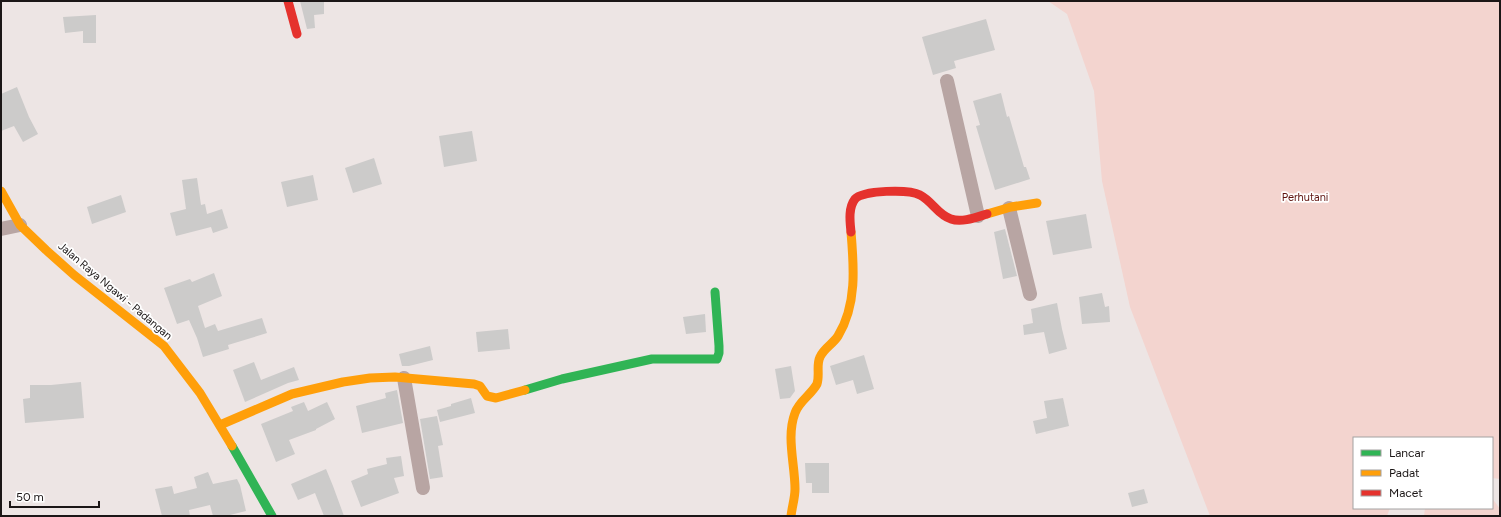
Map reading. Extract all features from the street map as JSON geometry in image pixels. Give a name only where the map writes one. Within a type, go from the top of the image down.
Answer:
[{"type":"main road","points":[[288,1],[297,34]]},
{"type":"main road","name":"Jalan Raya Ngawi - Padangan","points":[[1,191],[20,225],[74,275],[142,327],[164,346],[200,393],[272,516]]},
{"type":"main road","points":[[791,516],[795,491],[792,425],[795,411],[802,399],[811,392],[816,385],[819,379],[818,364],[820,356],[836,340],[844,325],[850,301],[854,276],[854,248],[850,220],[850,209],[852,202],[858,196],[868,193],[912,192],[923,196],[942,214],[954,220],[1037,203]]},
{"type":"main road","points":[[220,425],[292,394],[317,387],[382,378],[404,378],[474,384],[480,386],[487,396],[496,398],[562,379],[635,362],[652,359],[717,359],[719,346],[715,292]]},
{"type":"street","points":[[946,81],[978,216]]},
{"type":"street","points":[[1009,208],[1030,294]]},
{"type":"street","points":[[1,229],[20,225]]},
{"type":"street","points":[[404,378],[423,488]]},
{"type":"green space","name":"Perhutani","points":[[1048,1],[1500,1],[1500,479],[1493,478],[1493,437],[1353,437],[1353,509],[1390,509],[1387,516],[1210,516],[1130,307],[1102,181],[1094,91],[1067,14]]},
{"type":"green space","points":[[1493,499],[1500,509],[1500,516],[1424,516],[1425,509],[1493,509]]},
{"type":"building","points":[[300,1],[324,1],[324,14],[314,15],[315,28],[307,29]]},
{"type":"building","points":[[96,15],[96,43],[83,43],[83,31],[65,33],[63,17]]},
{"type":"building","points":[[986,19],[995,50],[954,61],[956,68],[933,75],[922,37]]},
{"type":"building","points":[[17,87],[29,117],[38,134],[23,142],[14,126],[1,131],[1,94]]},
{"type":"building","points":[[1001,93],[1007,117],[1009,116],[1024,167],[1026,167],[1030,179],[995,190],[976,126],[980,125],[973,101]]},
{"type":"building","points":[[472,131],[477,161],[444,167],[439,136]]},
{"type":"building","points":[[374,158],[382,184],[353,193],[345,168]]},
{"type":"building","points":[[313,175],[318,200],[287,207],[281,182]]},
{"type":"building","points":[[197,178],[201,205],[205,204],[207,214],[222,209],[228,228],[213,233],[211,227],[176,236],[170,213],[186,209],[182,180]]},
{"type":"building","points":[[121,195],[126,212],[92,224],[87,207]]},
{"type":"building","points":[[1086,214],[1092,248],[1053,255],[1046,221]]},
{"type":"building","points":[[1005,229],[1017,276],[1003,279],[994,232]]},
{"type":"building","points":[[214,273],[222,296],[198,306],[205,328],[215,324],[218,331],[262,318],[267,333],[228,345],[229,349],[203,357],[189,320],[177,324],[164,288],[190,279],[192,282]]},
{"type":"building","points":[[1102,293],[1105,307],[1109,306],[1110,322],[1082,324],[1079,297]]},
{"type":"building","points":[[1057,303],[1067,349],[1049,354],[1044,332],[1024,335],[1023,325],[1033,323],[1031,309]]},
{"type":"building","points":[[705,314],[706,332],[686,334],[683,317]]},
{"type":"building","points":[[508,329],[510,349],[478,352],[476,332]]},
{"type":"building","points":[[430,346],[433,360],[409,366],[402,366],[399,354]]},
{"type":"building","points":[[864,355],[874,389],[857,394],[853,380],[836,385],[830,366]]},
{"type":"building","points":[[254,362],[261,380],[294,367],[299,380],[288,383],[245,402],[233,370]]},
{"type":"building","points":[[791,366],[795,391],[790,398],[780,399],[775,369]]},
{"type":"building","points":[[81,382],[84,418],[25,423],[23,399],[30,398],[30,385],[51,385]]},
{"type":"building","points":[[397,390],[403,423],[362,433],[356,406],[386,398],[385,393]]},
{"type":"building","points":[[471,398],[475,413],[440,422],[437,410]]},
{"type":"building","points":[[1063,398],[1069,426],[1036,434],[1033,421],[1047,418],[1044,401]]},
{"type":"building","points":[[304,402],[308,411],[327,402],[335,419],[316,430],[289,440],[295,454],[276,462],[261,424],[293,411],[291,407]]},
{"type":"building","points":[[437,416],[443,445],[438,446],[443,477],[430,479],[420,419]]},
{"type":"building","points":[[401,456],[404,476],[394,478],[399,493],[361,507],[351,481],[368,474],[367,469],[387,464],[386,458]]},
{"type":"building","points":[[805,463],[829,463],[829,493],[812,493],[812,483],[806,483]]},
{"type":"building","points":[[326,469],[344,516],[324,516],[315,493],[298,500],[291,484]]},
{"type":"building","points":[[208,472],[213,484],[237,479],[240,485],[246,511],[226,516],[213,516],[210,505],[189,510],[190,516],[162,516],[155,489],[172,486],[174,494],[197,488],[194,477]]},
{"type":"building","points":[[1144,489],[1148,503],[1132,507],[1128,493]]},
{"type":"traffic: fast","points":[[525,390],[562,379],[652,359],[717,359],[719,346],[715,292]]},
{"type":"traffic: fast","points":[[232,446],[272,516]]},
{"type":"traffic: slow","points":[[1,191],[20,225],[46,250],[74,275],[164,346],[200,393],[232,446]]},
{"type":"traffic: slow","points":[[987,214],[1011,207],[1037,203]]},
{"type":"traffic: slow","points":[[791,516],[795,496],[791,441],[792,422],[799,405],[817,384],[818,363],[820,357],[838,336],[848,312],[853,286],[851,232]]},
{"type":"traffic: slow","points":[[220,425],[292,394],[343,382],[370,378],[395,377],[474,384],[480,386],[487,396],[496,398],[525,390]]},
{"type":"traffic: jam","points":[[288,1],[297,34]]},
{"type":"traffic: jam","points":[[851,232],[850,211],[855,199],[860,196],[876,192],[897,191],[920,195],[946,217],[955,220],[969,219],[987,214]]}]
